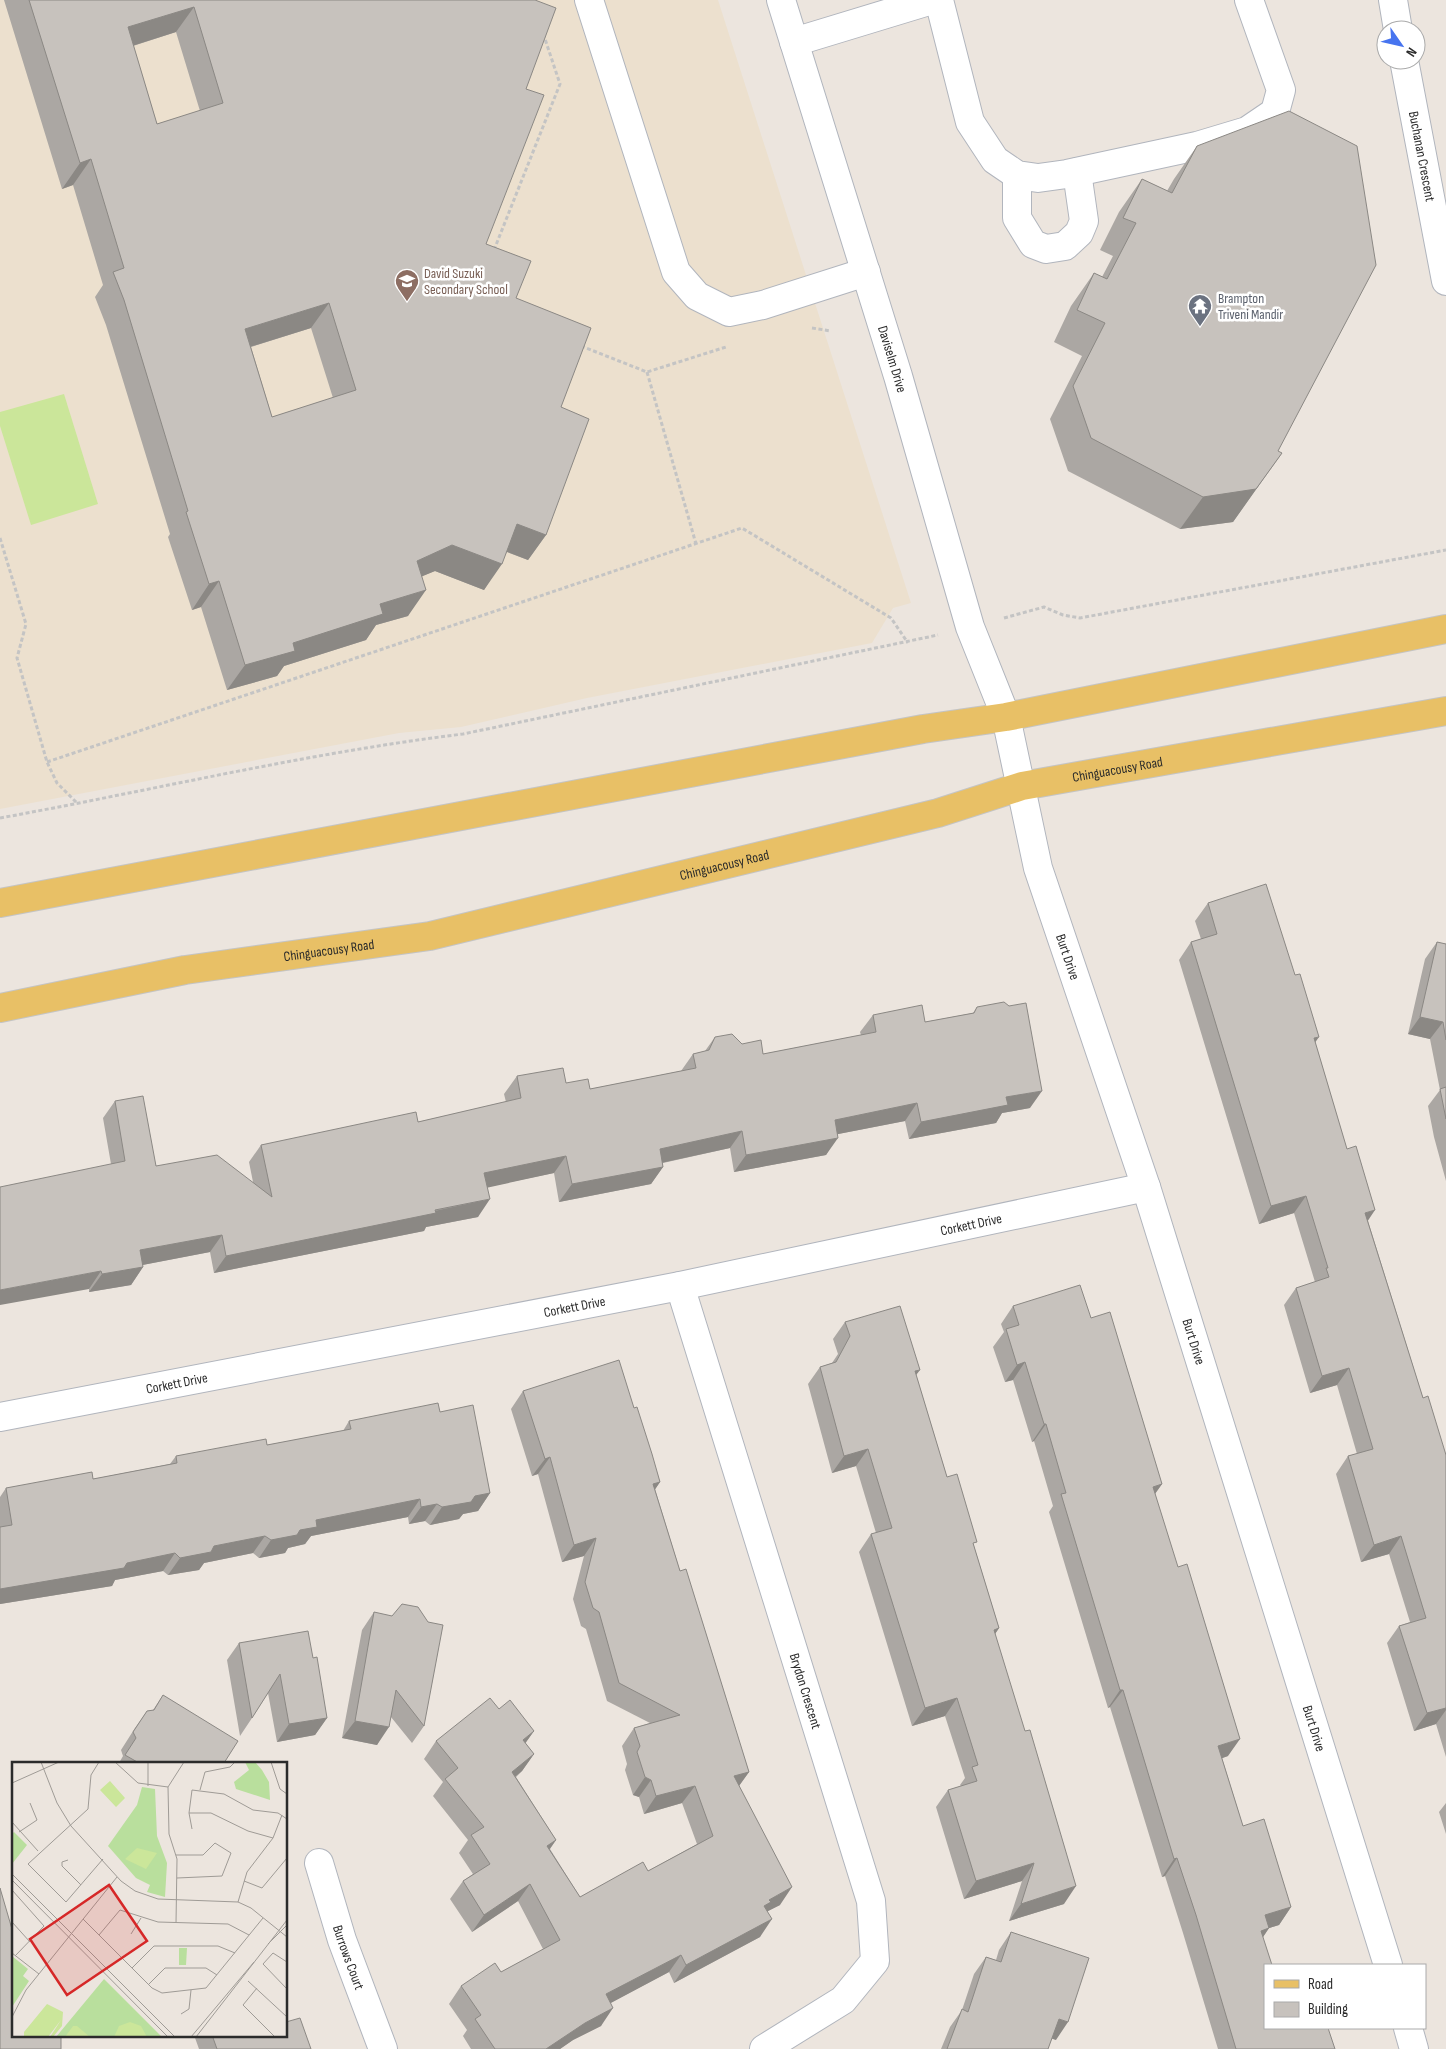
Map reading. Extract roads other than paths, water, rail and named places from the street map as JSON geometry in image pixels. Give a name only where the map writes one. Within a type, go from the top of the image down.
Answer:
[{"type":"main road","points":[[0,904],[923,729],[1006,717],[1446,629]]},
{"type":"main road","name":"Chinguacousy Road","points":[[0,1008],[186,970],[430,936],[938,813],[1022,786],[1446,711]]},
{"type":"street","points":[[589,0],[676,272],[697,296],[729,312],[763,305],[866,272]]},
{"type":"street","name":"Daviselm Drive","points":[[781,0],[866,272],[970,627],[1006,717]]},
{"type":"street","points":[[794,42],[932,0]]},
{"type":"street","points":[[939,0],[970,122],[995,160],[1017,176],[1038,178],[1077,172],[1197,146],[1247,131],[1275,112],[1281,90],[1250,0]]},
{"type":"street","points":[[1393,0],[1396,20]]},
{"type":"street","name":"Buchanan Crescent","points":[[1406,70],[1446,281]]},
{"type":"street","points":[[1017,176],[1017,218],[1032,244],[1046,249],[1065,246],[1079,233],[1084,220],[1077,172]]},
{"type":"street","name":"Burt Drive","points":[[1006,717],[1038,868],[1146,1187],[1388,1964]]},
{"type":"street","name":"Corkett Drive","points":[[0,1417],[680,1286],[1146,1187]]},
{"type":"street","name":"Brydon Crescent","points":[[680,1286],[871,1901],[875,1961],[843,2000],[764,2049]]},
{"type":"street","name":"Burrows Court","points":[[319,1863],[342,1940],[383,2049]]},
{"type":"street","points":[[1408,2029],[1414,2049]]},
{"type":"place","name":"David Suzuki Secondary School","points":[[407,302]]},
{"type":"place","name":"Brampton Triveni Mandir","points":[[1200,327]]}]
